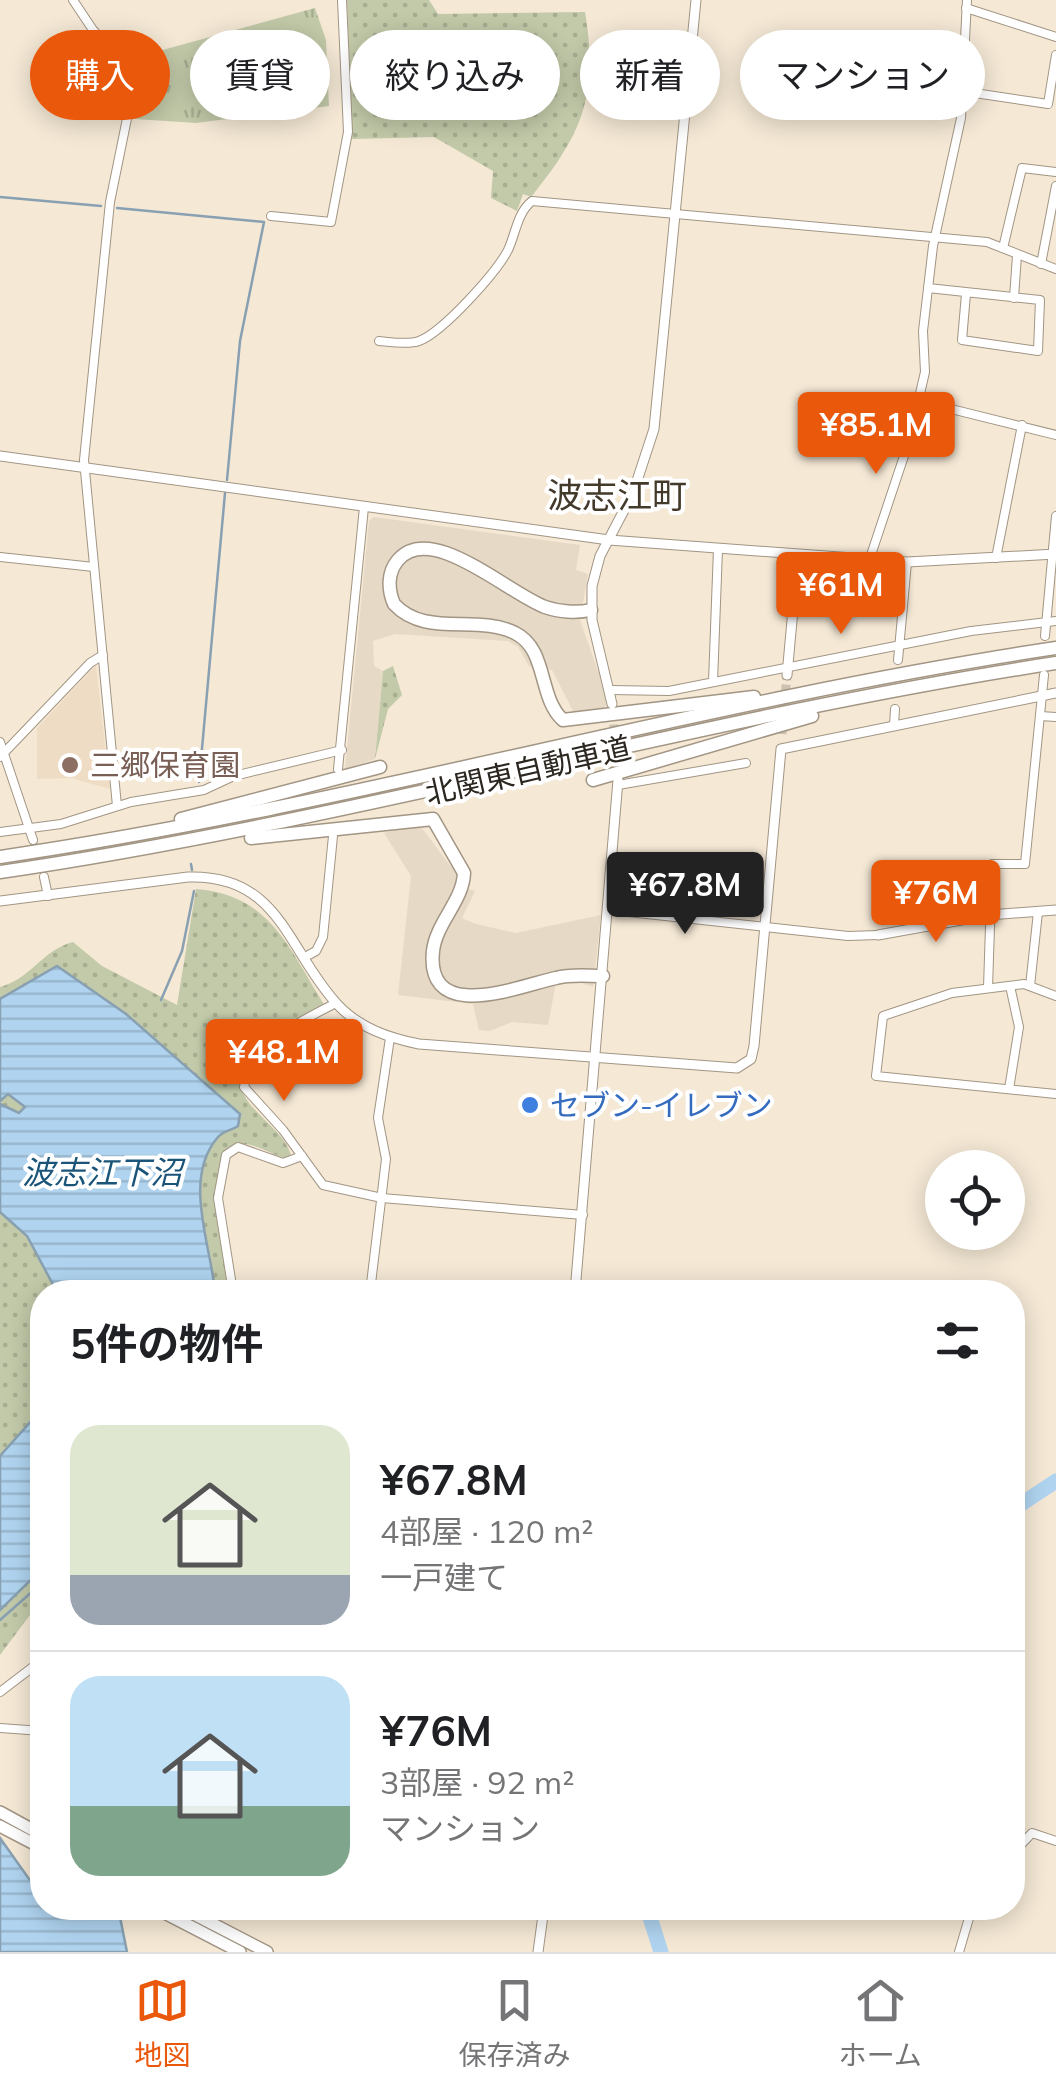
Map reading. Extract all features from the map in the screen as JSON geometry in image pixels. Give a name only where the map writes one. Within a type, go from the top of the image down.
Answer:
[{"type":"highway","points":[[533,675],[526,650],[509,636],[420,626],[397,616],[383,587],[396,554],[417,542],[440,543],[541,599],[592,610]]},
{"type":"highway","points":[[592,610],[541,605],[432,547],[406,552],[395,563],[390,579],[394,604],[413,619],[502,628],[524,639],[536,656],[556,713],[570,722],[831,688]]},
{"type":"highway","name":"北関東自動車道","points":[[0,857],[320,800],[831,688],[1056,648]]},
{"type":"highway","name":"北関東自動車道","points":[[0,872],[153,848],[930,684],[1056,663]]},
{"type":"highway","points":[[593,780],[686,749],[930,684]]},
{"type":"highway","points":[[52,849],[380,767]]},
{"type":"highway","points":[[153,848],[428,817],[441,826],[464,873],[433,952],[437,974],[446,986],[478,998],[560,977],[602,976]]},
{"type":"highway","points":[[471,881],[439,952],[442,971],[455,986],[476,992],[562,971],[602,976]]},
{"type":"highway","points":[[0,1812],[30,1832]]},
{"type":"highway","points":[[0,1826],[30,1834]]},
{"type":"highway","points":[[178,1920],[240,1952]]},
{"type":"highway","points":[[205,1920],[267,1952]]},
{"type":"street","points":[[72,0],[93,30],[123,60],[134,95],[110,202],[84,468],[117,806]]},
{"type":"street","points":[[271,216],[331,222],[348,132],[342,0]]},
{"type":"street","points":[[612,704],[592,610],[595,574],[633,493],[654,429],[696,0]]},
{"type":"street","points":[[965,30],[966,4],[1056,37]]},
{"type":"street","points":[[985,95],[1048,104],[1056,55]]},
{"type":"street","points":[[869,560],[919,400],[925,366],[922,331],[935,238],[961,120]]},
{"type":"street","points":[[1003,248],[1022,168],[1056,172]]},
{"type":"street","points":[[1041,264],[1056,186]]},
{"type":"street","points":[[379,341],[419,341],[438,326],[478,289],[507,252],[523,208],[532,201],[987,242],[1056,269]]},
{"type":"street","points":[[1014,298],[1017,255]]},
{"type":"street","points":[[928,288],[1040,300],[1038,350],[962,340],[966,294]]},
{"type":"street","points":[[919,400],[1056,436]]},
{"type":"street","points":[[996,560],[1022,425]]},
{"type":"street","points":[[0,456],[609,540],[907,562],[1054,554]]},
{"type":"street","points":[[338,768],[364,507]]},
{"type":"street","points":[[1045,636],[1056,516]]},
{"type":"street","points":[[713,682],[718,548]]},
{"type":"street","points":[[0,556],[94,567]]},
{"type":"street","points":[[788,670],[798,556]]},
{"type":"street","points":[[898,660],[907,562]]},
{"type":"street","points":[[611,690],[669,692],[971,630],[1056,621]]},
{"type":"street","points":[[2,754],[90,663],[103,655]]},
{"type":"street","points":[[988,988],[992,864],[1025,864],[1044,675]]},
{"type":"street","points":[[781,750],[1056,693]]},
{"type":"street","points":[[894,725],[895,710]]},
{"type":"street","points":[[1040,716],[1056,716]]},
{"type":"street","points":[[0,901],[188,877],[219,880],[245,889],[270,907],[336,1003],[390,1038],[721,1068],[746,1064],[754,1046],[782,734]]},
{"type":"street","points":[[0,742],[33,840]]},
{"type":"street","points":[[0,832],[61,824],[117,806],[204,790],[234,776],[342,750]]},
{"type":"street","points":[[577,1280],[618,782],[746,763]]},
{"type":"street","points":[[305,958],[316,951],[323,938],[333,836]]},
{"type":"street","points":[[44,877],[48,896]]},
{"type":"street","points":[[610,910],[878,935],[988,916],[1056,910]]},
{"type":"street","points":[[1030,986],[1038,912]]},
{"type":"street","points":[[1008,1089],[1019,1027],[1010,986]]},
{"type":"street","points":[[1056,996],[1030,986],[952,992],[882,1016],[876,1076],[1056,1094]]},
{"type":"street","points":[[336,1003],[288,1028],[256,1060],[244,1081],[247,1094],[284,1130],[323,1186],[382,1198],[583,1215]]},
{"type":"street","points":[[372,1280],[386,1159],[378,1118],[390,1038]]},
{"type":"street","points":[[231,1280],[218,1198],[226,1155],[238,1147],[282,1163],[302,1156]]},
{"type":"street","points":[[0,1692],[30,1669]]},
{"type":"street","points":[[0,1728],[30,1730]]},
{"type":"street","points":[[1025,1840],[1032,1833],[1056,1841]]},
{"type":"street","points":[[538,1952],[542,1920]]},
{"type":"street","points":[[959,1952],[968,1920]]},
{"type":"shaded area","points":[[374,517],[580,545],[576,570],[588,574],[580,620],[606,694],[606,706],[596,713],[573,711],[552,670],[529,666],[518,647],[508,641],[395,634],[373,641],[374,666],[383,671],[375,759],[345,769],[369,521]]},
{"type":"shaded area","points":[[96,665],[110,789],[71,778],[37,779],[37,728]]},
{"type":"shaded area","points":[[422,828],[461,880],[459,886],[475,891],[462,918],[516,933],[601,915],[593,987],[575,981],[556,983],[548,1025],[512,1022],[490,1031],[479,1030],[473,1004],[398,995],[411,876],[384,833]]},
{"type":"green space","points":[[347,0],[429,0],[438,14],[585,12],[587,30],[580,30],[580,117],[549,174],[531,197],[523,194],[517,211],[491,198],[493,171],[434,137],[352,139],[351,120],[560,120],[560,30],[350,30],[350,83]]},
{"type":"green space","points":[[315,8],[323,30],[235,30]]},
{"type":"green space","points":[[190,42],[190,120],[219,120],[196,123],[150,120],[170,120],[170,48]]},
{"type":"green space","points":[[393,666],[402,695],[388,709],[375,759],[383,671]]},
{"type":"green space","points":[[196,889],[222,893],[243,902],[275,928],[325,1006],[279,1029],[240,1078],[246,1099],[280,1135],[291,1155],[284,1158],[244,1144],[229,1147],[223,1153],[214,1193],[226,1280],[30,1280],[30,1615],[0,1655],[0,987],[73,942],[102,966],[177,1005]]},
{"type":"water","name":"波志江下沼","points":[[57,966],[126,1014],[240,1114],[238,1126],[218,1137],[202,1172],[202,1212],[213,1280],[51,1280],[27,1236],[0,1212],[0,1104],[19,1113],[25,1107],[8,1094],[0,1101],[0,999]]},
{"type":"water","points":[[30,1422],[30,1581],[0,1610],[0,1456]]},
{"type":"water","points":[[0,1838],[30,1880],[30,1920],[121,1920],[127,1952],[0,1952]]},
{"type":"waterway","points":[[0,197],[101,206]]},
{"type":"waterway","points":[[117,208],[264,222],[240,341],[227,480]]},
{"type":"waterway","points":[[199,782],[225,493]]},
{"type":"waterway","points":[[191,864],[192,870]]},
{"type":"waterway","points":[[161,1000],[182,951],[194,891]]},
{"type":"waterway","points":[[1025,1501],[1056,1481]]},
{"type":"waterway","points":[[0,1620],[30,1594]]},
{"type":"waterway","points":[[651,1920],[661,1952]]},
{"type":"tunnel","points":[[782,734],[787,675]]},
{"type":"tunnel","points":[[613,711],[617,776]]},
{"type":"tunnel","points":[[33,840],[44,877]]},
{"type":"place","name":"三郷保育園","points":[[70,765]]},
{"type":"place","name":"セブン-イレブン","points":[[530,1105]]},
{"type":"district","name":"波志江町","points":[[617,495]]}]
